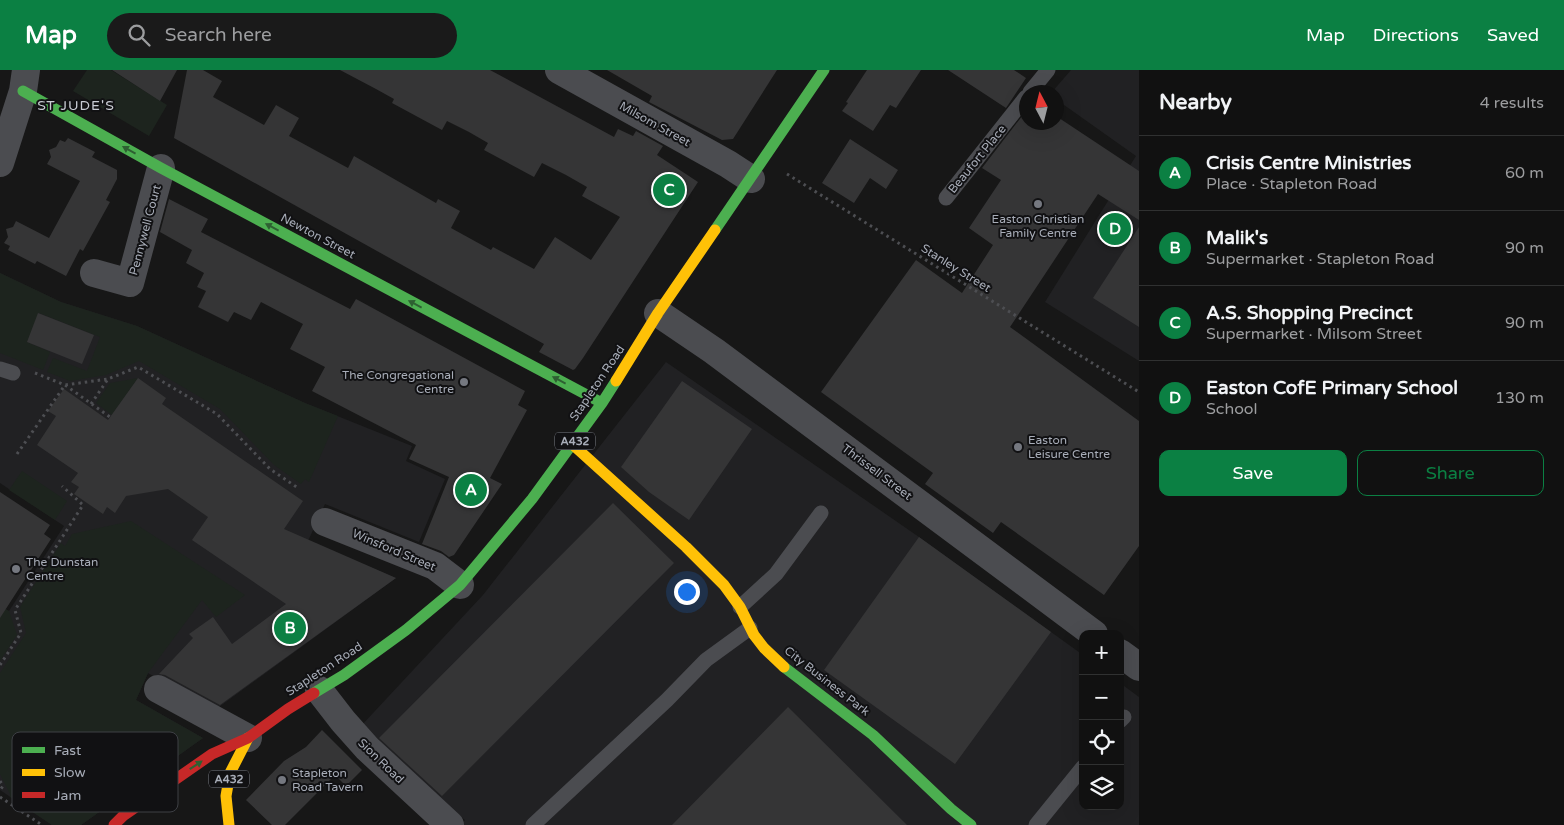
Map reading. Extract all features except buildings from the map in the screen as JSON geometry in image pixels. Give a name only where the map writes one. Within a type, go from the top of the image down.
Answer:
[{"type":"street","name":"Milsom Street","points":[[559,70],[728,164],[757,169]]},
{"type":"street","name":"Stapleton Road","points":[[248,738],[288,709],[344,675],[406,630],[460,586],[532,499],[602,403],[658,313],[824,70]]},
{"type":"street","points":[[0,163],[25,80]]},
{"type":"street","name":"Newton Street","points":[[25,80],[161,168],[602,403]]},
{"type":"street","name":"Pennywell Court","points":[[94,274],[130,283],[161,168]]},
{"type":"street","name":"Thrissell Street","points":[[658,313],[722,357],[1089,630]]},
{"type":"street","name":"City Business Park","points":[[572,444],[705,565],[724,585],[740,607],[750,628],[764,648],[778,662],[873,735],[970,825]]},
{"type":"street","name":"Winsford Street","points":[[325,522],[435,566],[460,586]]},
{"type":"street","points":[[158,689],[248,738]]},
{"type":"street","name":"Sion Road","points":[[319,690],[366,748],[450,825]]},
{"type":"street","name":"A432","points":[[178,778],[212,754],[248,738]]},
{"type":"street","name":"A432","points":[[229,825],[226,796],[230,772],[248,738]]},
{"type":"street","name":"A432","points":[[114,825],[129,812]]},
{"type":"lane","points":[[1036,85],[1048,70]]},
{"type":"lane","name":"Beaufort Place","points":[[946,198],[1019,106]]},
{"type":"lane","points":[[740,607],[776,574],[821,513]]},
{"type":"lane","points":[[533,825],[667,700],[706,660],[750,628]]},
{"type":"lane","points":[[1036,825],[1079,773]]},
{"type":"path","name":"Stanley Street","points":[[757,169],[1139,392]]},
{"type":"path","points":[[16,454],[65,385],[108,379],[138,367],[217,414],[270,469],[298,488]]},
{"type":"path","points":[[32,372],[65,385],[110,417]]},
{"type":"path","points":[[91,404],[108,379]]},
{"type":"path","points":[[0,665],[21,633],[15,610],[83,505],[62,486]]},
{"type":"path","points":[[0,781],[3,786],[0,790]]},
{"type":"path","points":[[0,797],[12,805]]},
{"type":"path","points":[[22,812],[42,825]]},
{"type":"shaded area","points":[[87,70],[111,70],[167,105],[149,136],[73,91]]},
{"type":"shaded area","points":[[1071,70],[1139,70],[1139,361],[1045,302],[1136,156],[1064,105],[1064,85],[1058,85]]},
{"type":"shaded area","points":[[0,273],[61,302],[137,326],[305,403],[412,446],[406,461],[445,479],[419,542],[325,504],[308,541],[396,578],[212,712],[148,673],[136,700],[203,738],[178,756],[178,732],[12,732],[12,798],[0,790],[0,606],[9,611],[64,526],[0,483]]},
{"type":"shaded area","points":[[0,273],[61,302],[137,326],[305,403],[338,416],[309,482],[305,479],[301,484],[274,465],[220,409],[139,361],[106,375],[70,381],[47,372],[53,358],[87,371],[100,337],[39,313],[27,342],[50,352],[43,370],[0,353]]},
{"type":"shaded area","points":[[666,362],[919,537],[1079,652],[1079,810],[1124,810],[1124,686],[1139,697],[1139,825],[461,825],[465,820],[439,799],[378,739],[361,726],[483,595]]},
{"type":"shaded area","points":[[138,378],[112,415],[96,403],[110,383]]},
{"type":"shaded area","points":[[22,471],[67,501],[55,520],[9,490]]},
{"type":"shaded area","points":[[131,521],[245,595],[216,617],[202,600],[148,673],[136,700],[203,738],[178,756],[178,732],[12,732],[12,798],[0,774],[0,673],[26,633],[20,607],[61,543],[65,546],[72,534]]},
{"type":"shaded area","points":[[0,606],[9,611],[17,635],[0,661]]},
{"type":"shaded area","points":[[32,812],[99,812],[81,825],[52,825]]},
{"type":"shaded area","points":[[33,812],[99,812],[81,825],[52,825]]},
{"type":"traffic: fast","points":[[715,230],[824,70]]},
{"type":"traffic: fast","points":[[23,91],[161,168],[602,403]]},
{"type":"traffic: fast","points":[[314,693],[344,675],[406,630],[460,585],[532,499],[616,381]]},
{"type":"traffic: fast","points":[[784,667],[873,735],[951,809],[971,825]]},
{"type":"traffic: slow","points":[[616,381],[658,313],[715,230]]},
{"type":"traffic: slow","points":[[572,444],[686,547],[724,585],[740,607],[754,635],[764,648],[784,667]]},
{"type":"traffic: slow","points":[[229,825],[226,796],[230,773],[248,738]]},
{"type":"traffic: jam","points":[[178,778],[212,754],[248,738],[314,693]]},
{"type":"traffic: jam","points":[[114,825],[129,812]]},
{"type":"place","name":"A.S. Shopping Precinct","points":[[669,190]]},
{"type":"place","name":"Easton Christian Family Centre","points":[[1038,204]]},
{"type":"place","name":"Easton CofE Primary School","points":[[1115,229]]},
{"type":"place","name":"The Congregational Centre","points":[[464,382]]},
{"type":"place","name":"Easton Leisure Centre","points":[[1018,447]]},
{"type":"place","name":"Crisis Centre Ministries","points":[[471,490]]},
{"type":"place","name":"The Dunstan Centre","points":[[16,569]]},
{"type":"place","name":"Malik's","points":[[290,628]]},
{"type":"place","name":"Stapleton Road Tavern","points":[[282,780]]},
{"type":"district","name":"ST JUDE'S","points":[[76,105]]}]
